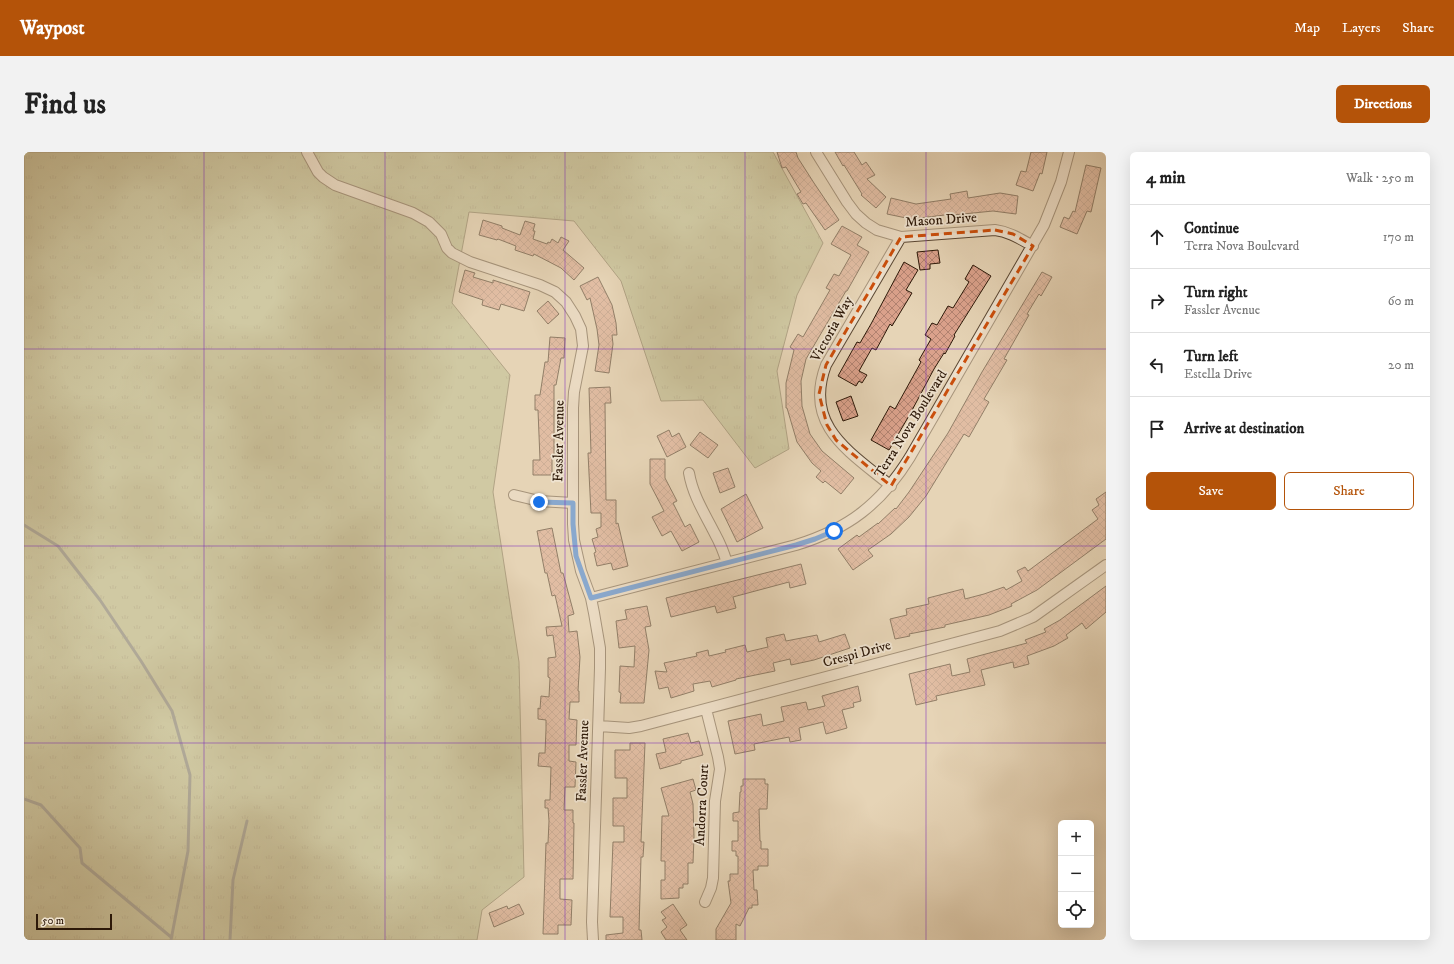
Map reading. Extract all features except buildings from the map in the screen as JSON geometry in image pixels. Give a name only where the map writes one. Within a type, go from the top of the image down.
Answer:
[{"type":"street","name":"Fassler Avenue","points":[[307,152],[318,172],[328,181],[344,189],[422,217],[441,233],[447,248],[461,259],[545,287],[555,292],[566,302],[581,329],[583,346],[574,392],[573,408],[573,524],[576,556],[591,598],[600,648],[599,726],[592,922],[593,940]]},
{"type":"street","name":"Mason Drive","points":[[816,152],[856,214],[877,230],[889,235],[900,237],[995,230],[1013,234],[1033,246]]},
{"type":"street","name":"Terra Nova Boulevard","points":[[591,598],[815,539],[850,522],[891,486],[910,457],[1033,246],[1053,205],[1069,152]]},
{"type":"street","name":"Victoria Way","points":[[891,486],[836,440],[824,415],[820,394],[821,379],[826,365],[900,237]]},
{"type":"street","points":[[689,473],[690,482],[697,500],[716,535],[727,563]]},
{"type":"street","points":[[514,495],[539,502],[573,503]]},
{"type":"street","name":"Crespi Drive","points":[[599,726],[628,728],[641,726],[1000,631],[1033,617],[1106,565]]},
{"type":"street","name":"Andorra Court","points":[[705,902],[711,888],[713,878],[715,801],[720,769],[706,709]]},
{"type":"highlighted area","points":[[995,230],[1013,234],[1033,246],[891,486],[836,440],[827,425],[819,394],[826,365],[901,237]]},
{"type":"green space","points":[[24,152],[773,152],[823,243],[797,295],[777,371],[789,449],[755,468],[703,400],[661,401],[621,281],[574,221],[469,212],[452,303],[510,375],[493,492],[519,662],[524,877],[482,910],[477,940],[24,940]]},
{"type":"waterway","points":[[24,525],[58,546],[100,600],[141,661],[172,711],[190,775],[188,851],[171,940]]},
{"type":"waterway","points":[[24,799],[41,805],[80,848],[82,863],[171,937]]},
{"type":"waterway","points":[[230,940],[233,880],[247,821]]},
{"type":"route","points":[[539,502],[573,503],[576,556],[591,598],[796,545],[834,531]]}]
